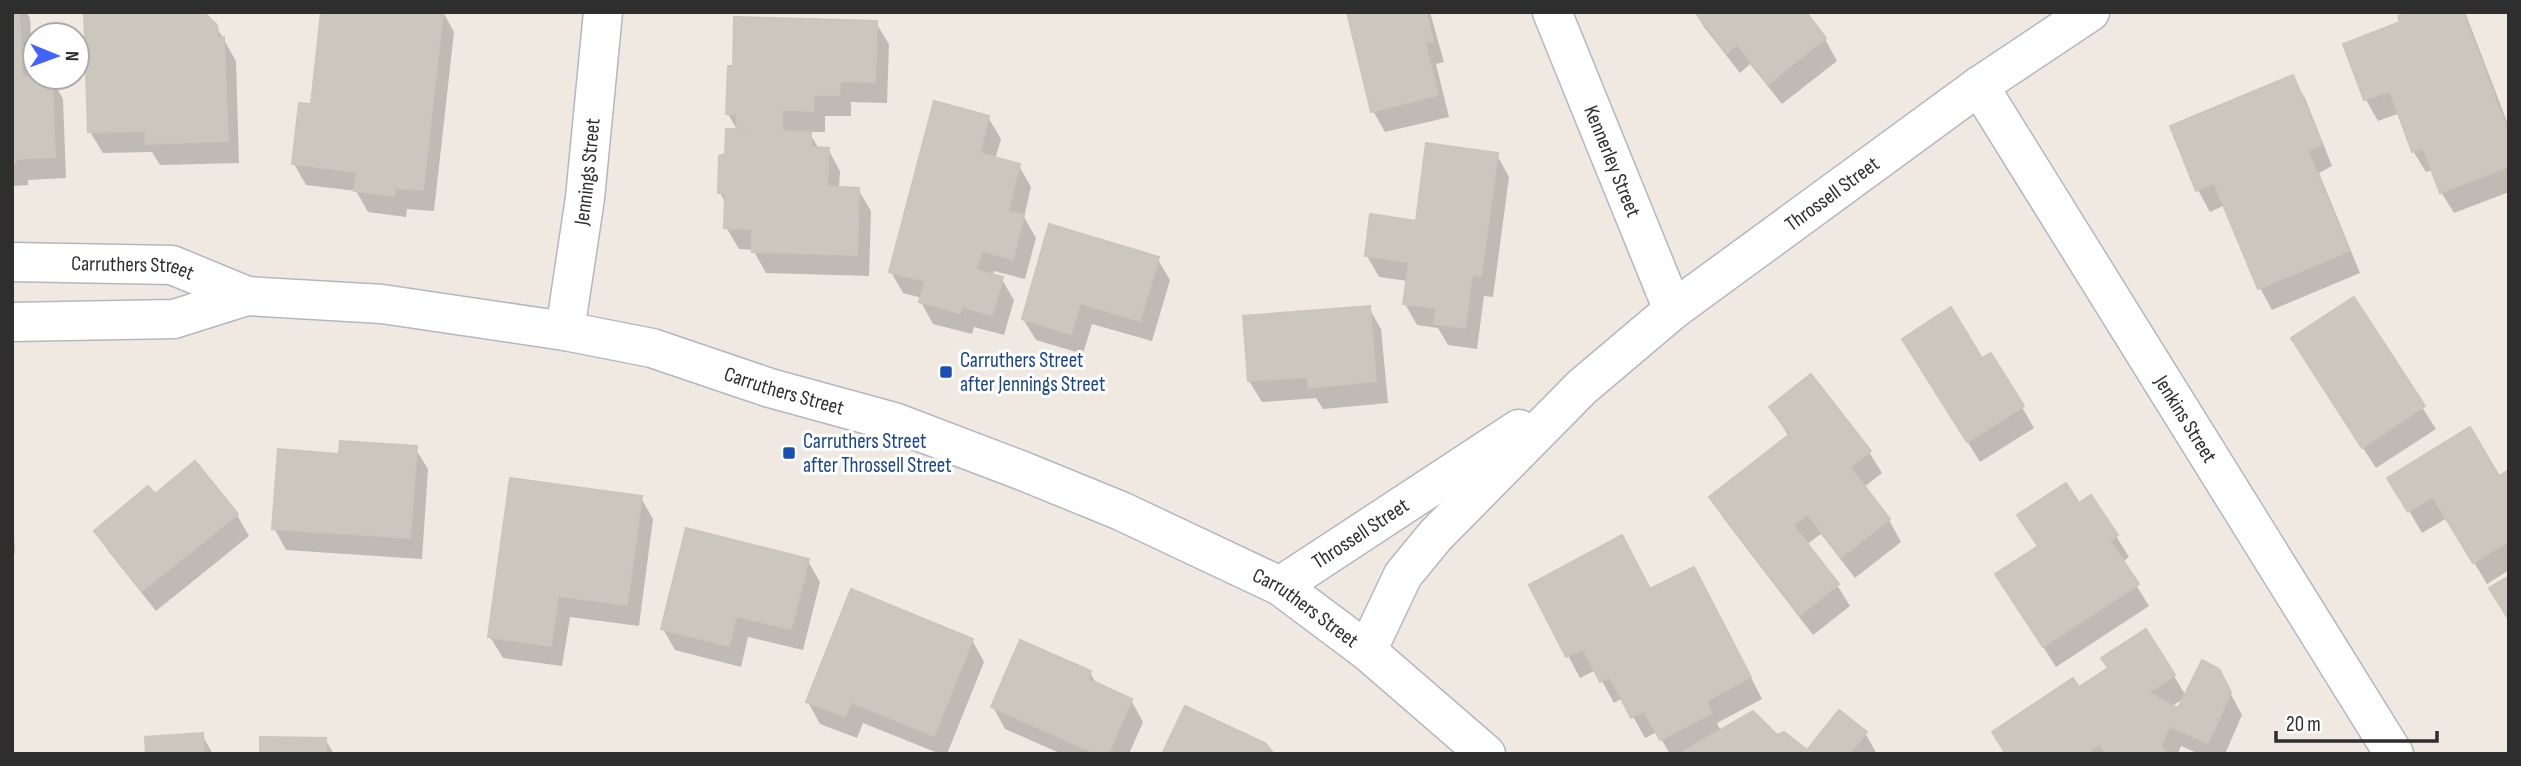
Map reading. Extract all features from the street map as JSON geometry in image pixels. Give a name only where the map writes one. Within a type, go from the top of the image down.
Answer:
[{"type":"street","name":"Jennings Street","points":[[565,331],[584,198],[603,12]]},
{"type":"street","name":"Kennerley Street","points":[[1552,12],[1673,310]]},
{"type":"street","name":"Throssell Street","points":[[1367,651],[1403,575],[1436,535],[1582,387],[1673,310],[1979,86],[2090,12]]},
{"type":"street","name":"Jenkins Street","points":[[1979,86],[2394,754]]},
{"type":"street","name":"Carruthers Street","points":[[12,262],[172,265],[247,296],[382,304],[565,331],[652,348],[770,388],[894,422],[1121,511],[1280,586],[1367,651],[1486,754]]},
{"type":"street","name":"Carruthers Street","points":[[12,322],[174,319],[247,296]]},
{"type":"street","name":"Throssell Street","points":[[1280,586],[1582,387]]},
{"type":"building","points":[[12,12],[19,12],[21,91],[53,91],[55,157],[16,159],[16,163],[12,164]]},
{"type":"building","points":[[84,12],[203,12],[217,25],[218,38],[224,37],[228,141],[145,144],[146,131],[88,132],[87,91],[91,91],[91,21],[84,21]]},
{"type":"building","points":[[321,12],[443,12],[423,190],[395,188],[394,196],[354,191],[357,172],[292,164],[299,103],[311,104]]},
{"type":"building","points":[[1347,12],[1426,12],[1433,41],[1425,43],[1438,95],[1371,112]]},
{"type":"building","points":[[1695,12],[1806,12],[1826,38],[1768,84],[1737,44],[1727,53]]},
{"type":"building","points":[[2408,12],[2463,12],[2509,135],[2509,166],[2440,193],[2423,148],[2412,152],[2390,91],[2364,100],[2343,44],[2400,22],[2398,16]]},
{"type":"building","points":[[734,17],[877,21],[875,82],[840,81],[839,95],[814,95],[813,111],[782,110],[782,132],[737,131],[737,115],[726,114],[728,66],[733,66]]},
{"type":"building","points":[[2293,75],[2322,144],[2308,151],[2349,251],[2258,289],[2214,183],[2196,191],[2170,126]]},
{"type":"building","points":[[934,101],[989,116],[980,153],[1020,164],[1008,211],[1024,215],[1013,259],[982,251],[976,270],[1003,277],[992,315],[962,307],[960,313],[919,302],[925,281],[889,272]]},
{"type":"building","points":[[726,129],[811,132],[811,147],[829,148],[827,186],[859,188],[857,255],[752,252],[752,229],[724,228],[725,193],[718,193],[719,156],[725,154]]},
{"type":"building","points":[[1426,143],[1498,153],[1481,276],[1472,275],[1465,328],[1434,324],[1436,308],[1403,304],[1409,262],[1365,256],[1370,214],[1416,221]]},
{"type":"building","points":[[1049,224],[1159,257],[1140,321],[1080,303],[1071,334],[1022,319]]},
{"type":"building","points":[[2354,297],[2425,406],[2362,448],[2291,338]]},
{"type":"building","points":[[1370,306],[1376,381],[1308,388],[1308,377],[1248,381],[1243,316]]},
{"type":"building","points":[[1951,307],[1982,358],[1991,353],[2024,406],[1967,442],[1902,339]]},
{"type":"building","points":[[1811,374],[1871,451],[1850,467],[1890,519],[1841,557],[1807,514],[1793,525],[1839,584],[1800,615],[1709,497],[1790,434],[1769,407]]},
{"type":"building","points":[[2470,427],[2499,476],[2509,470],[2509,541],[2473,563],[2433,497],[2408,512],[2387,478]]},
{"type":"building","points":[[340,441],[417,446],[410,538],[272,529],[278,449],[339,454]]},
{"type":"building","points":[[195,461],[238,514],[142,591],[94,531],[148,486],[155,494]]},
{"type":"building","points":[[510,478],[642,496],[627,605],[558,596],[551,646],[488,637]]},
{"type":"building","points":[[2066,483],[2079,503],[2091,495],[2118,535],[2110,541],[2139,584],[2043,647],[1995,574],[2038,546],[2017,515]]},
{"type":"building","points":[[686,528],[809,559],[791,629],[736,616],[729,646],[661,629]]},
{"type":"building","points":[[1622,535],[1650,589],[1694,567],[1751,677],[1706,701],[1712,713],[1660,740],[1644,711],[1631,718],[1610,677],[1600,682],[1583,649],[1566,657],[1529,585]]},
{"type":"building","points":[[2509,576],[2509,620],[2489,588]]},
{"type":"building","points":[[851,589],[973,639],[934,736],[851,702],[845,717],[806,702]]},
{"type":"building","points":[[2146,629],[2175,675],[2148,693],[2178,708],[2202,660],[2219,669],[2231,692],[2208,743],[2169,726],[2161,746],[2166,754],[2106,754],[2100,744],[2086,754],[2006,754],[1992,732],[2073,678],[2079,687],[2108,668],[2101,658]]},
{"type":"building","points":[[1020,640],[1091,671],[1088,679],[1132,699],[1108,754],[1097,754],[991,707]]},
{"type":"building","points":[[1185,706],[1265,743],[1274,754],[1162,754]]},
{"type":"building","points":[[1839,710],[1867,732],[1849,754],[1679,754],[1753,711],[1777,735],[1784,732],[1807,750]]},
{"type":"building","points":[[203,733],[204,754],[146,754],[145,737]]},
{"type":"building","points":[[260,737],[326,738],[326,754],[260,754]]},
{"type":"place","name":"Carruthers Street after Jennings Street","points":[[946,372]]},
{"type":"place","name":"Carruthers Street after Throssell Street","points":[[789,453]]}]
